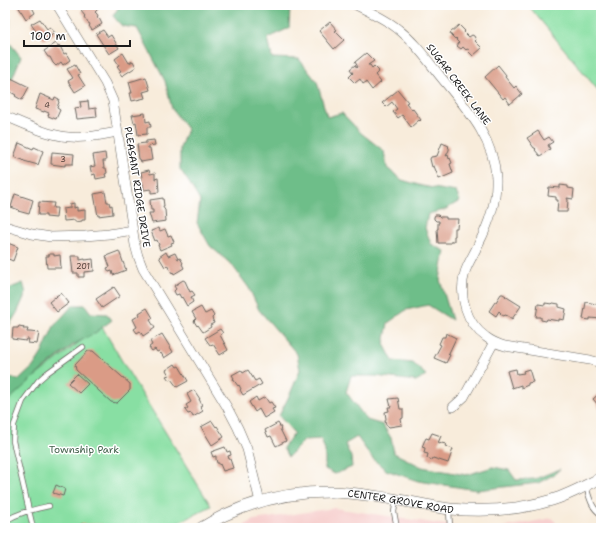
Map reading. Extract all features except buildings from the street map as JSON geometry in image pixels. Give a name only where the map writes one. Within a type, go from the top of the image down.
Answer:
[{"type":"street","name":"PLEASANT RIDGE DRIVE","points":[[57,5],[108,90],[113,101],[132,230],[138,256],[143,269],[238,428],[247,449],[260,502]]},
{"type":"street","name":"SUGAR CREEK LANE","points":[[356,5],[391,24],[411,40],[471,115],[481,130],[491,152],[496,178],[494,206],[482,238],[466,271],[462,289],[464,305],[468,315],[478,330],[485,337],[505,346],[601,363]]},
{"type":"street","points":[[5,116],[43,132],[71,137],[86,137],[117,132]]},
{"type":"street","points":[[5,226],[31,234],[51,237],[109,234],[132,230]]},
{"type":"street","points":[[453,407],[464,397],[494,342]]},
{"type":"street","name":"CENTER GROVE ROAD","points":[[201,528],[224,515],[260,502],[291,495],[349,492],[449,508],[492,510],[531,505],[552,500],[601,478]]},
{"type":"lane","points":[[34,528],[13,441],[14,426],[23,400],[38,381],[83,347]]},
{"type":"lane","points":[[586,486],[594,507],[601,514]]},
{"type":"lane","points":[[396,500],[394,512],[397,528]]},
{"type":"lane","points":[[5,521],[30,510],[49,506]]},
{"type":"lane","points":[[449,508],[450,528]]},
{"type":"shaded area","points":[[334,508],[466,528],[239,528],[254,520]]},
{"type":"shaded area","points":[[552,518],[560,528],[500,528]]},
{"type":"green space","points":[[120,5],[261,5],[290,7],[289,28],[268,38],[272,58],[299,59],[317,82],[327,117],[342,113],[361,133],[384,151],[387,168],[402,180],[422,186],[456,192],[460,201],[444,210],[428,214],[425,228],[431,244],[445,251],[440,280],[452,320],[428,305],[406,310],[388,323],[384,344],[393,361],[413,363],[426,375],[416,381],[375,376],[351,376],[346,392],[367,420],[383,425],[391,438],[394,453],[422,467],[466,475],[493,467],[509,470],[516,480],[535,479],[560,469],[553,475],[538,483],[477,490],[418,481],[386,470],[373,459],[357,437],[345,444],[351,457],[352,467],[335,474],[325,469],[325,450],[321,439],[305,440],[288,457],[283,448],[294,433],[279,416],[300,370],[297,354],[259,310],[249,288],[232,265],[210,246],[197,223],[200,201],[180,169],[180,148],[187,129],[172,109],[165,81],[137,28],[122,26],[113,16]]},
{"type":"green space","points":[[528,5],[601,5],[601,94]]},
{"type":"green space","points":[[5,12],[10,19],[9,42],[21,57],[12,79],[5,80]]},
{"type":"green space","points":[[23,283],[26,293],[17,313],[5,332],[5,284],[8,289]]},
{"type":"green space","points":[[73,305],[85,305],[91,313],[107,314],[112,320],[95,333],[73,345],[5,402],[5,376],[19,380],[33,367],[42,353],[54,326]]},
{"type":"green space","name":"Township Park","points":[[101,325],[211,506],[168,528],[5,528],[5,400]]}]
